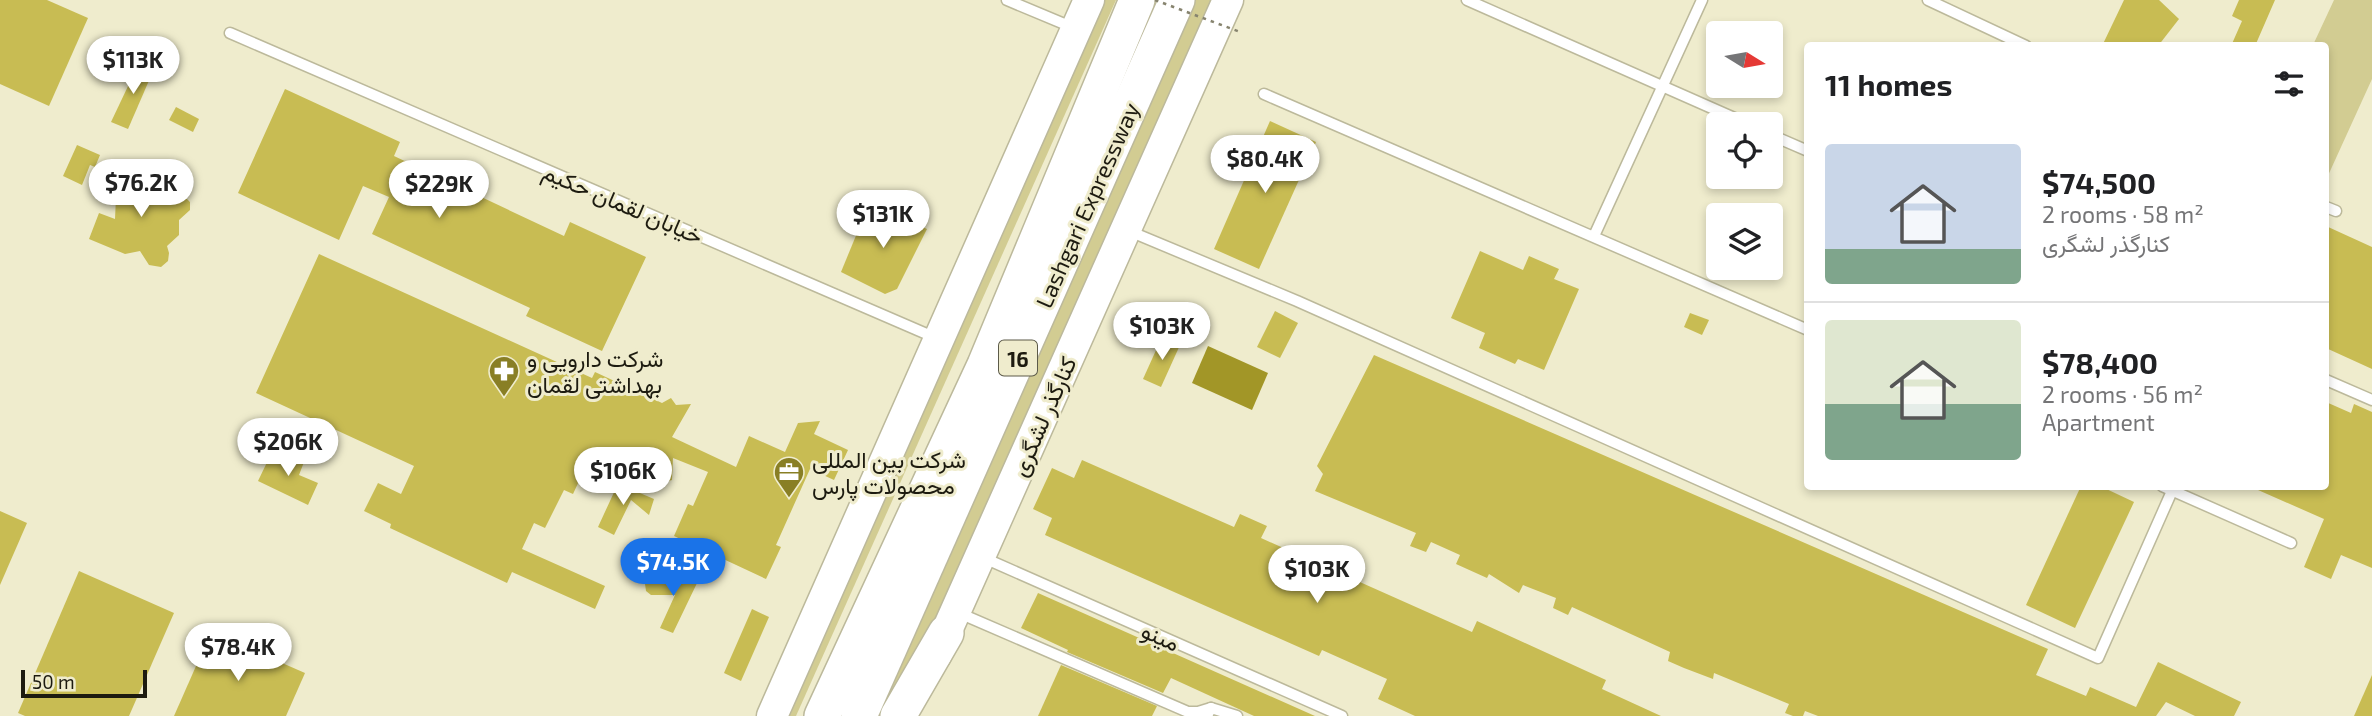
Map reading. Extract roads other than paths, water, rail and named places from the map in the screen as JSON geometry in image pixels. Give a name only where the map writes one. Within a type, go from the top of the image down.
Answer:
[{"type":"highway","name":"Lashgari Expressway","points":[[822,716],[985,365],[1137,0]]},
{"type":"highway","name":"Lashgari Expressway","points":[[859,716],[1177,0]]},
{"type":"highway","points":[[898,716],[950,622]]},
{"type":"main road","points":[[772,716],[1089,0]]},
{"type":"main road","name":"کنارگذر لشگری","points":[[909,716],[1228,0]]},
{"type":"lane","points":[[1007,0],[1077,29]]},
{"type":"lane","points":[[1467,0],[1720,112]]},
{"type":"lane","points":[[1594,236],[1702,0]]},
{"type":"lane","points":[[1928,0],[2017,42]]},
{"type":"lane","name":"خیابان لقمان حکیم","points":[[230,33],[939,340]]},
{"type":"lane","points":[[1264,94],[1804,328]]},
{"type":"lane","points":[[1783,140],[1804,149]]},
{"type":"lane","points":[[1126,229],[1297,301],[2098,658],[2167,490]]},
{"type":"lane","points":[[2329,381],[2372,400]]},
{"type":"lane","points":[[2169,490],[2291,543]]},
{"type":"lane","name":"مینو","points":[[981,557],[1342,716]]},
{"type":"lane","points":[[950,622],[1188,712],[1237,716]]},
{"type":"place","name":"شرکت دارویی و بهداشتی لقمان","points":[[504,398]]},
{"type":"place","name":"شرکت بین المللی محصولات پارس","points":[[789,499]]}]
